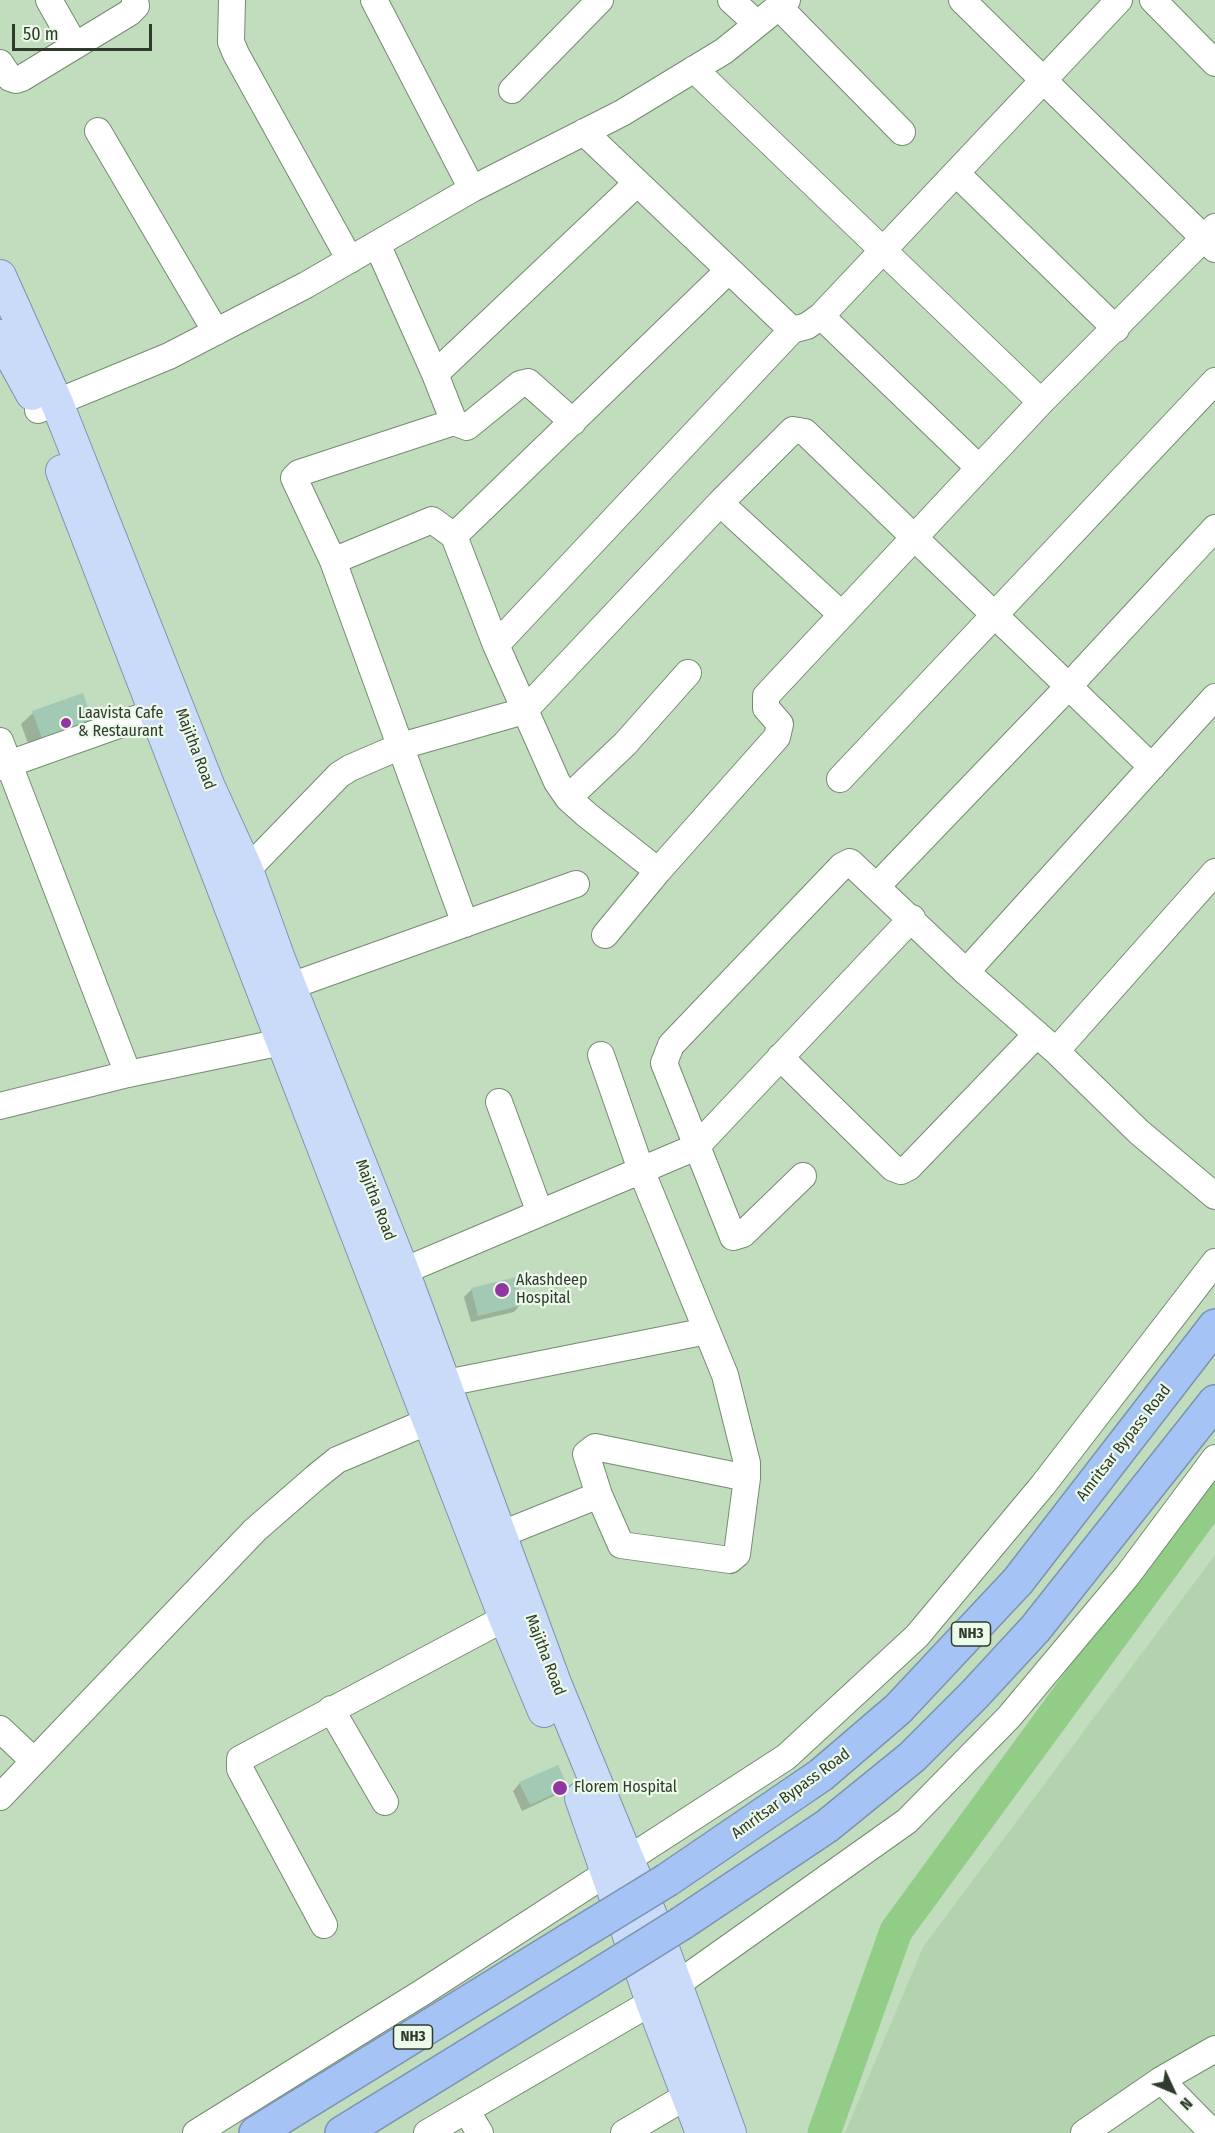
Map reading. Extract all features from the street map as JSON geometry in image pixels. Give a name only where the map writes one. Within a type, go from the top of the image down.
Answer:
[{"type":"highway","name":"Amritsar Bypass Road","points":[[256,2133],[667,1880],[821,1775],[898,1709],[1018,1581],[1215,1326]]},
{"type":"highway","name":"NH3","points":[[342,2133],[682,1923],[827,1826],[912,1757],[1035,1629],[1215,1402]]},
{"type":"main road","name":"Majitha Road","points":[[0,276],[155,712],[277,991],[389,1276],[489,1540],[505,1618],[593,1827],[618,1866]]},
{"type":"main road","name":"Majitha Road","points":[[0,336],[48,406],[209,788],[247,870],[277,991],[282,1042],[389,1276]]},
{"type":"main road","name":"Majitha Road","points":[[430,1387],[429,1421],[489,1540],[555,1683],[664,1994],[730,2133]]},
{"type":"main road","name":"Majitha Road","points":[[664,1994],[687,2096],[702,2133]]},
{"type":"street","points":[[49,0],[75,46]]},
{"type":"street","points":[[0,63],[8,75],[16,80],[132,11],[136,6],[135,0]]},
{"type":"street","points":[[232,0],[231,42],[236,54],[350,260]]},
{"type":"street","points":[[374,0],[472,189]]},
{"type":"street","points":[[512,90],[600,0]]},
{"type":"street","points":[[731,0],[757,24]]},
{"type":"street","points":[[496,645],[792,330],[807,326],[821,316],[1119,0]]},
{"type":"street","points":[[1153,0],[1215,63]]},
{"type":"street","points":[[605,935],[658,871],[777,737],[780,724],[766,708],[766,696],[915,540],[1041,402],[1211,238],[968,2]]},
{"type":"street","points":[[48,406],[170,356],[350,260],[472,189],[622,113],[724,51],[783,4],[902,132]]},
{"type":"street","points":[[694,69],[881,251],[1041,402]]},
{"type":"street","points":[[98,131],[216,332]]},
{"type":"street","points":[[584,132],[636,184],[792,330]]},
{"type":"street","points":[[957,174],[1116,328]]},
{"type":"street","points":[[435,374],[636,184]]},
{"type":"street","points":[[377,244],[454,422]]},
{"type":"street","points":[[454,536],[729,270]]},
{"type":"street","points":[[821,316],[979,468]]},
{"type":"street","points":[[840,779],[1215,381]]},
{"type":"street","points":[[465,924],[333,561],[296,485],[296,476],[454,422],[467,427],[520,384],[528,382],[573,422]]},
{"type":"street","points":[[247,870],[339,775],[401,746],[524,711],[787,433],[799,430],[805,432],[1067,688],[1152,767]]},
{"type":"street","points":[[720,503],[842,614]]},
{"type":"street","points":[[333,561],[432,520],[454,536],[496,645],[557,782],[568,798],[658,871]]},
{"type":"street","points":[[878,886],[1067,688],[1215,528]]},
{"type":"street","points":[[568,798],[625,744],[687,673]]},
{"type":"street","points":[[966,972],[1215,697]]},
{"type":"street","points":[[128,1074],[3,757],[155,712]]},
{"type":"street","points":[[803,1176],[743,1234],[735,1238],[731,1235],[664,1070],[664,1063],[671,1046],[846,863],[855,864],[966,972],[1056,1051],[1138,1132],[1215,1197]]},
{"type":"street","points":[[1056,1051],[1215,872]]},
{"type":"street","points":[[277,991],[576,884]]},
{"type":"street","points":[[389,1276],[696,1147],[912,918]]},
{"type":"street","points":[[780,1057],[893,1168],[901,1171],[909,1167],[1037,1034]]},
{"type":"street","points":[[0,1106],[128,1074],[282,1042]]},
{"type":"street","points":[[601,1055],[641,1170],[733,1401],[747,1463],[747,1478],[737,1554],[730,1560],[621,1545],[599,1495],[586,1454],[596,1447],[747,1478]]},
{"type":"street","points":[[499,1102],[540,1213]]},
{"type":"street","points":[[196,2133],[423,1992],[786,1756],[917,1636],[1043,1485],[1215,1262]]},
{"type":"street","points":[[430,1387],[707,1331]]},
{"type":"street","points":[[0,1797],[255,1530],[324,1469],[337,1460],[429,1421]]},
{"type":"street","points":[[427,2133],[664,1994],[907,1821],[1009,1717],[1127,1576],[1215,1458]]},
{"type":"street","points":[[489,1540],[599,1495]]},
{"type":"street","points":[[324,1925],[240,1769],[239,1762],[245,1755],[505,1618]]},
{"type":"street","points":[[331,1709],[385,1802]]},
{"type":"street","points":[[0,1729],[34,1761]]},
{"type":"street","points":[[1084,2133],[1161,2080],[1215,2049]]},
{"type":"street","points":[[1161,2080],[1213,2133]]},
{"type":"street","points":[[624,2133],[687,2096]]},
{"type":"street","points":[[465,2110],[480,2133]]},
{"type":"shaded area","points":[[1215,1555],[1215,2035],[1071,2133],[845,2133],[923,1947]]},
{"type":"building","name":"Laavista Cafe & Restaurant","points":[[83,693],[96,731],[46,749],[32,711]]},
{"type":"building","points":[[516,1277],[523,1305],[478,1316],[471,1288]]},
{"type":"building","points":[[558,1765],[568,1787],[530,1805],[519,1782]]},
{"type":"waterway","points":[[824,2133],[896,1931],[1215,1495]]},
{"type":"place","name":"Laavista Cafe & Restaurant","points":[[66,723]]},
{"type":"place","name":"Akashdeep Hospital","points":[[502,1290]]},
{"type":"place","name":"Florem Hospital","points":[[560,1788]]}]
